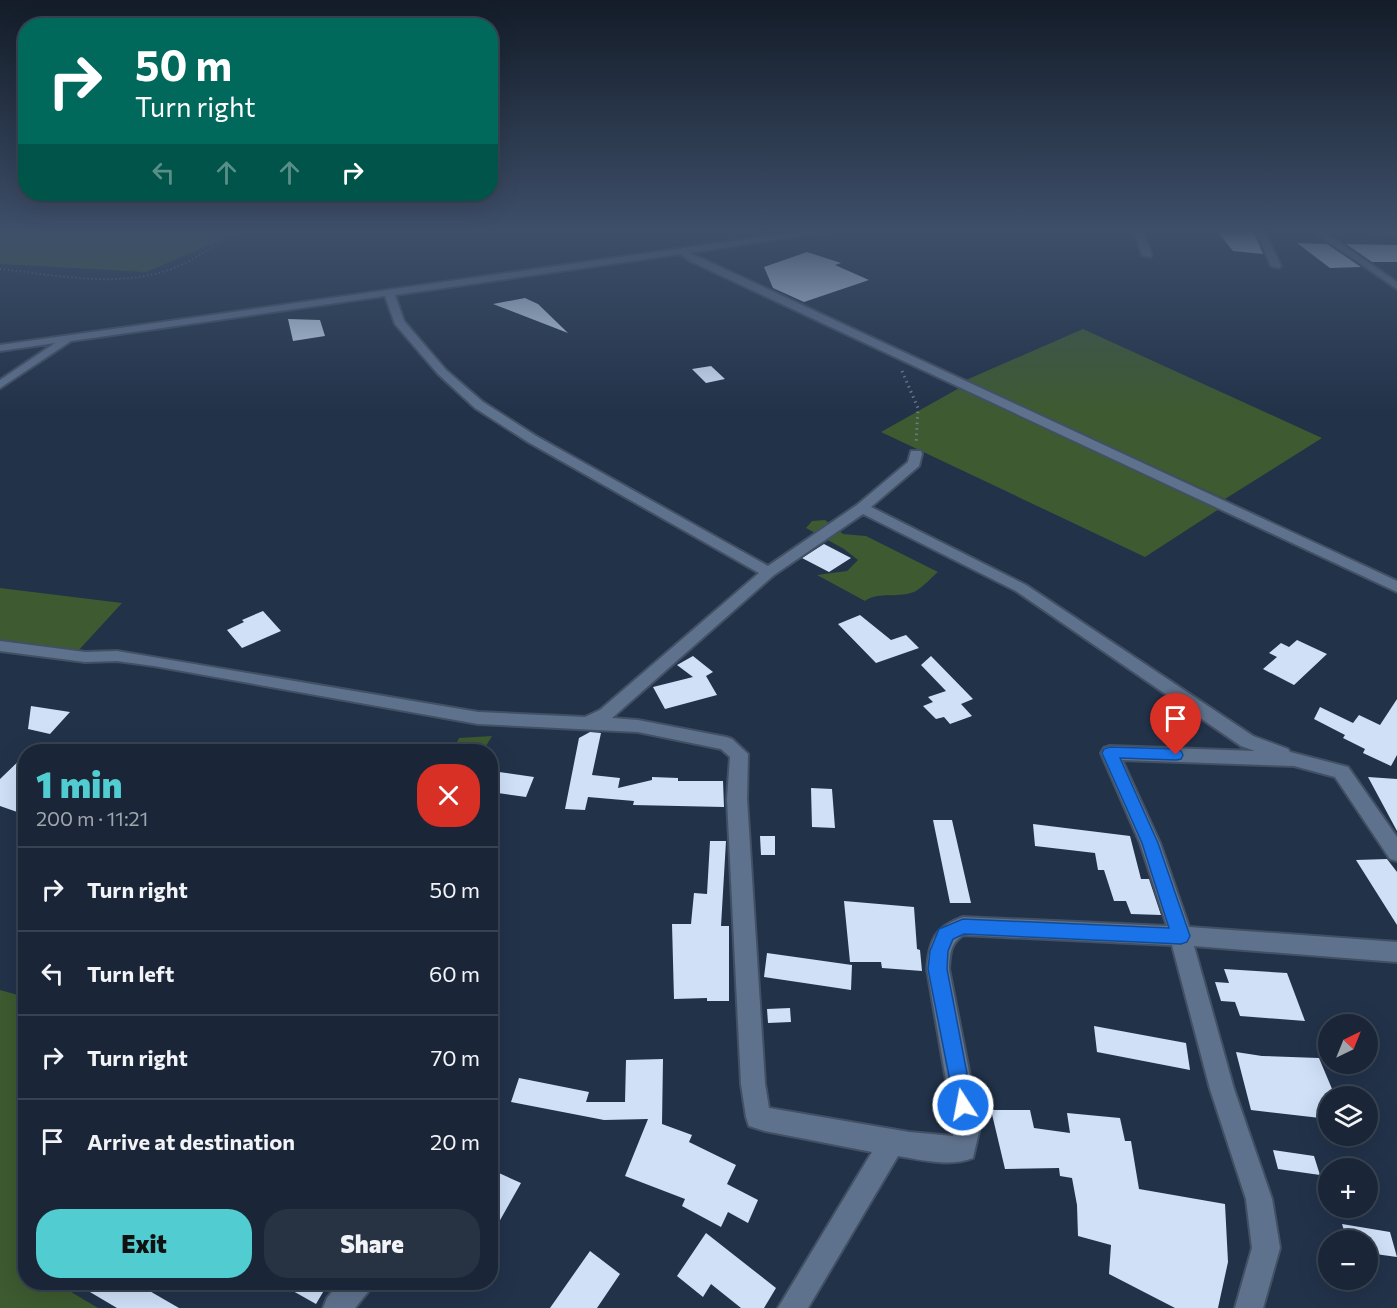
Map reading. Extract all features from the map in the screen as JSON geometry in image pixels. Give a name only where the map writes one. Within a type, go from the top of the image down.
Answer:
[{"type":"street","points":[[0,348],[396,291]]},
{"type":"street","points":[[762,291],[1397,587]]},
{"type":"street","points":[[389,292],[399,322],[442,372],[479,405],[532,439],[769,572]]},
{"type":"street","points":[[0,385],[69,338]]},
{"type":"street","points":[[590,722],[606,714],[769,572],[862,508],[914,463],[916,454]]},
{"type":"street","points":[[862,508],[1021,588],[1246,741],[1294,759],[1341,772],[1397,852]]},
{"type":"street","points":[[0,646],[85,657],[135,658],[478,718],[638,726],[726,744],[739,754],[736,800],[752,1062],[758,1117],[775,1122],[803,1125],[892,1143],[964,1149],[968,1128],[938,969],[939,951],[946,934],[952,929],[963,926],[1181,936],[1322,944],[1397,952]]},
{"type":"street","points":[[1249,1308],[1266,1248],[1259,1199],[1222,1089],[1181,936],[1150,843],[1110,753],[1294,759]]},
{"type":"street","points":[[792,1308],[892,1143]]},
{"type":"street","points":[[337,1308],[352,1290]]},
{"type":"path","points":[[894,352],[918,408],[916,454]]},
{"type":"green space","points":[[1083,329],[1322,438],[1225,499],[966,380]]},
{"type":"green space","points":[[961,387],[1219,509],[1145,557],[881,432]]},
{"type":"green space","points":[[825,520],[843,534],[866,536],[938,572],[916,591],[904,595],[876,596],[865,601],[817,575],[847,571],[858,560],[844,549],[806,528],[812,521]]},
{"type":"green space","points":[[0,588],[122,603],[78,651],[0,640]]},
{"type":"green space","points":[[492,736],[487,744],[456,744],[459,738]]},
{"type":"green space","points":[[0,990],[18,995],[18,1290],[68,1290],[98,1308],[0,1308]]},
{"type":"building","points":[[780,291],[836,291],[804,302]]},
{"type":"building","points":[[525,298],[538,304],[568,333],[493,304]]},
{"type":"building","points":[[288,319],[320,320],[325,336],[293,341]]},
{"type":"building","points":[[711,366],[725,379],[706,383],[692,369]]},
{"type":"building","points":[[824,544],[851,558],[829,572],[802,558]]},
{"type":"building","points":[[263,611],[281,631],[242,648],[227,630],[244,622],[242,620]]},
{"type":"building","points":[[860,615],[891,640],[906,635],[919,648],[876,663],[838,624]]},
{"type":"building","points":[[1297,640],[1327,654],[1294,685],[1263,669],[1277,657],[1269,653],[1281,643],[1289,647]]},
{"type":"building","points":[[693,656],[713,672],[706,676],[717,695],[665,709],[653,687],[693,677],[677,665]]},
{"type":"building","points":[[931,656],[973,699],[961,704],[972,716],[950,724],[944,717],[936,719],[923,706],[933,702],[928,697],[946,691],[921,665]]},
{"type":"building","points":[[1397,699],[1397,755],[1391,766],[1363,753],[1365,749],[1343,738],[1345,735],[1314,719],[1320,707],[1353,723],[1359,715],[1380,725]]},
{"type":"building","points":[[31,706],[70,712],[50,734],[28,729]]},
{"type":"building","points":[[590,732],[601,733],[592,775],[620,778],[618,788],[652,780],[652,777],[678,778],[678,781],[723,781],[724,807],[633,805],[634,801],[588,797],[585,810],[565,809],[579,738]]},
{"type":"building","points":[[18,762],[18,812],[0,806],[0,779]]},
{"type":"building","points":[[499,772],[534,777],[526,797],[498,793]]},
{"type":"building","points":[[1368,777],[1397,779],[1397,831]]},
{"type":"building","points":[[811,788],[832,789],[835,828],[812,827]]},
{"type":"building","points":[[933,820],[952,820],[971,903],[950,903]]},
{"type":"building","points":[[1033,824],[1130,836],[1141,879],[1149,879],[1161,915],[1131,914],[1126,901],[1114,901],[1104,870],[1098,870],[1095,853],[1035,846]]},
{"type":"building","points":[[760,836],[775,836],[775,855],[761,855]]},
{"type":"building","points":[[710,841],[726,841],[721,926],[729,926],[729,1001],[707,1001],[707,998],[674,999],[672,924],[691,924],[694,893],[707,894]]},
{"type":"building","points":[[1387,859],[1397,872],[1397,925],[1356,860]]},
{"type":"building","points":[[844,901],[914,907],[917,949],[920,950],[922,971],[882,968],[881,962],[850,962]]},
{"type":"building","points":[[767,953],[852,965],[851,990],[764,977]]},
{"type":"building","points":[[1224,969],[1287,973],[1305,1021],[1240,1016],[1235,1002],[1221,1001],[1215,982],[1229,983]]},
{"type":"building","points":[[790,1008],[791,1022],[768,1023],[767,1009]]},
{"type":"building","points":[[1094,1026],[1186,1043],[1190,1070],[1097,1052]]},
{"type":"building","points":[[1236,1052],[1262,1056],[1318,1058],[1318,1074],[1326,1074],[1331,1086],[1318,1086],[1318,1118],[1251,1110]]},
{"type":"building","points":[[663,1059],[662,1124],[692,1135],[689,1142],[736,1165],[727,1184],[758,1200],[748,1223],[728,1212],[721,1227],[682,1206],[685,1199],[625,1176],[648,1119],[604,1120],[511,1102],[519,1078],[589,1092],[586,1102],[625,1102],[626,1060]]},
{"type":"building","points":[[991,1110],[1030,1110],[1034,1128],[1070,1133],[1067,1113],[1120,1118],[1125,1141],[1131,1141],[1139,1189],[1225,1204],[1228,1262],[1218,1308],[1175,1308],[1109,1274],[1111,1245],[1078,1236],[1077,1205],[1072,1178],[1060,1176],[1059,1168],[1005,1169]]},
{"type":"building","points":[[1273,1150],[1314,1156],[1318,1175],[1278,1169]]},
{"type":"building","points":[[498,1173],[521,1183],[498,1224]]},
{"type":"building","points":[[1342,1224],[1378,1230],[1344,1230]]},
{"type":"building","points":[[1378,1230],[1390,1232],[1397,1257],[1378,1254]]},
{"type":"building","points":[[706,1233],[776,1288],[764,1308],[741,1308],[711,1284],[703,1297],[677,1276]]},
{"type":"building","points":[[590,1251],[620,1274],[597,1308],[550,1308]]},
{"type":"building","points":[[87,1290],[148,1290],[179,1308],[117,1308]]},
{"type":"building","points":[[291,1290],[324,1290],[316,1304]]},
{"type":"route","points":[[963,1105],[938,969],[939,951],[946,934],[952,929],[963,926],[1181,936],[1150,843],[1110,753],[1176,755]]}]
